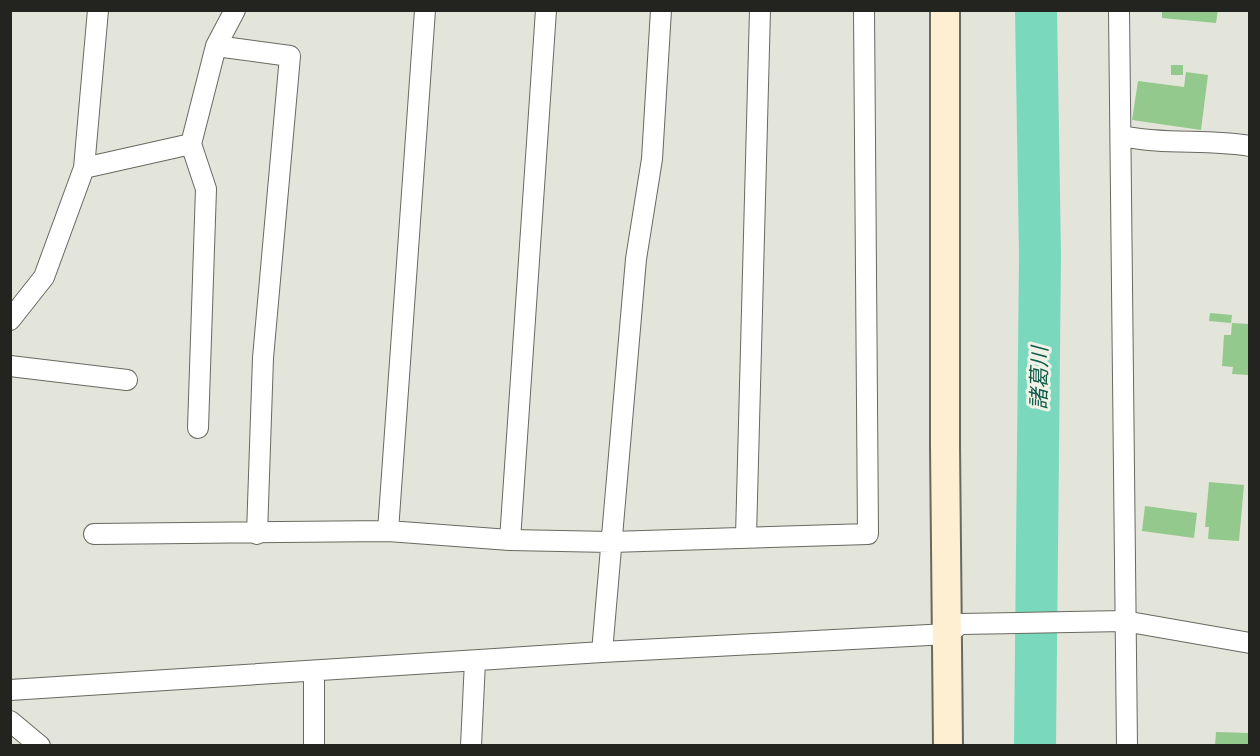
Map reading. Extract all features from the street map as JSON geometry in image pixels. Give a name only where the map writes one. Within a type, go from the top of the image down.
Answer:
[{"type":"street","points":[[10,320],[44,277],[84,168],[99,10]]},
{"type":"street","points":[[198,428],[206,189],[191,144],[216,46],[235,10]]},
{"type":"street","points":[[388,531],[425,10]]},
{"type":"street","points":[[510,540],[546,10]]},
{"type":"street","points":[[602,652],[636,259],[651,159],[661,10]]},
{"type":"street","points":[[746,536],[760,10]]},
{"type":"street","points":[[94,534],[388,531],[510,540],[611,542],[868,534],[864,10]]},
{"type":"street","points":[[945,10],[945,445],[954,629],[948,746]]},
{"type":"street","points":[[1119,10],[1127,746]]},
{"type":"street","points":[[216,46],[290,56],[262,358],[257,534]]},
{"type":"street","points":[[1121,136],[1172,143],[1218,141],[1250,146]]},
{"type":"street","points":[[84,168],[191,144]]},
{"type":"street","points":[[10,366],[127,380]]},
{"type":"street","points":[[10,690],[954,629],[1124,621],[1250,643]]},
{"type":"street","points":[[471,746],[475,661]]},
{"type":"street","points":[[314,672],[314,746]]},
{"type":"street","points":[[10,721],[40,746]]},
{"type":"building","points":[[1162,10],[1218,10],[1216,23],[1162,18]]},
{"type":"building","points":[[1171,65],[1183,65],[1183,75],[1171,75]]},
{"type":"building","points":[[1186,72],[1208,75],[1201,130],[1132,120],[1138,81],[1184,87]]},
{"type":"building","points":[[1210,313],[1232,315],[1231,323],[1209,321]]},
{"type":"building","points":[[1232,323],[1250,324],[1249,375],[1232,374],[1233,367],[1222,366],[1224,335],[1231,335]]},
{"type":"building","points":[[1209,482],[1244,485],[1239,541],[1208,539],[1209,527],[1205,527]]},
{"type":"building","points":[[1145,506],[1197,513],[1194,538],[1142,531]]},
{"type":"building","points":[[1216,732],[1250,733],[1249,746],[1215,746]]},
{"type":"waterway","name":"諸葛川","points":[[1035,746],[1040,255],[1036,10]]}]
